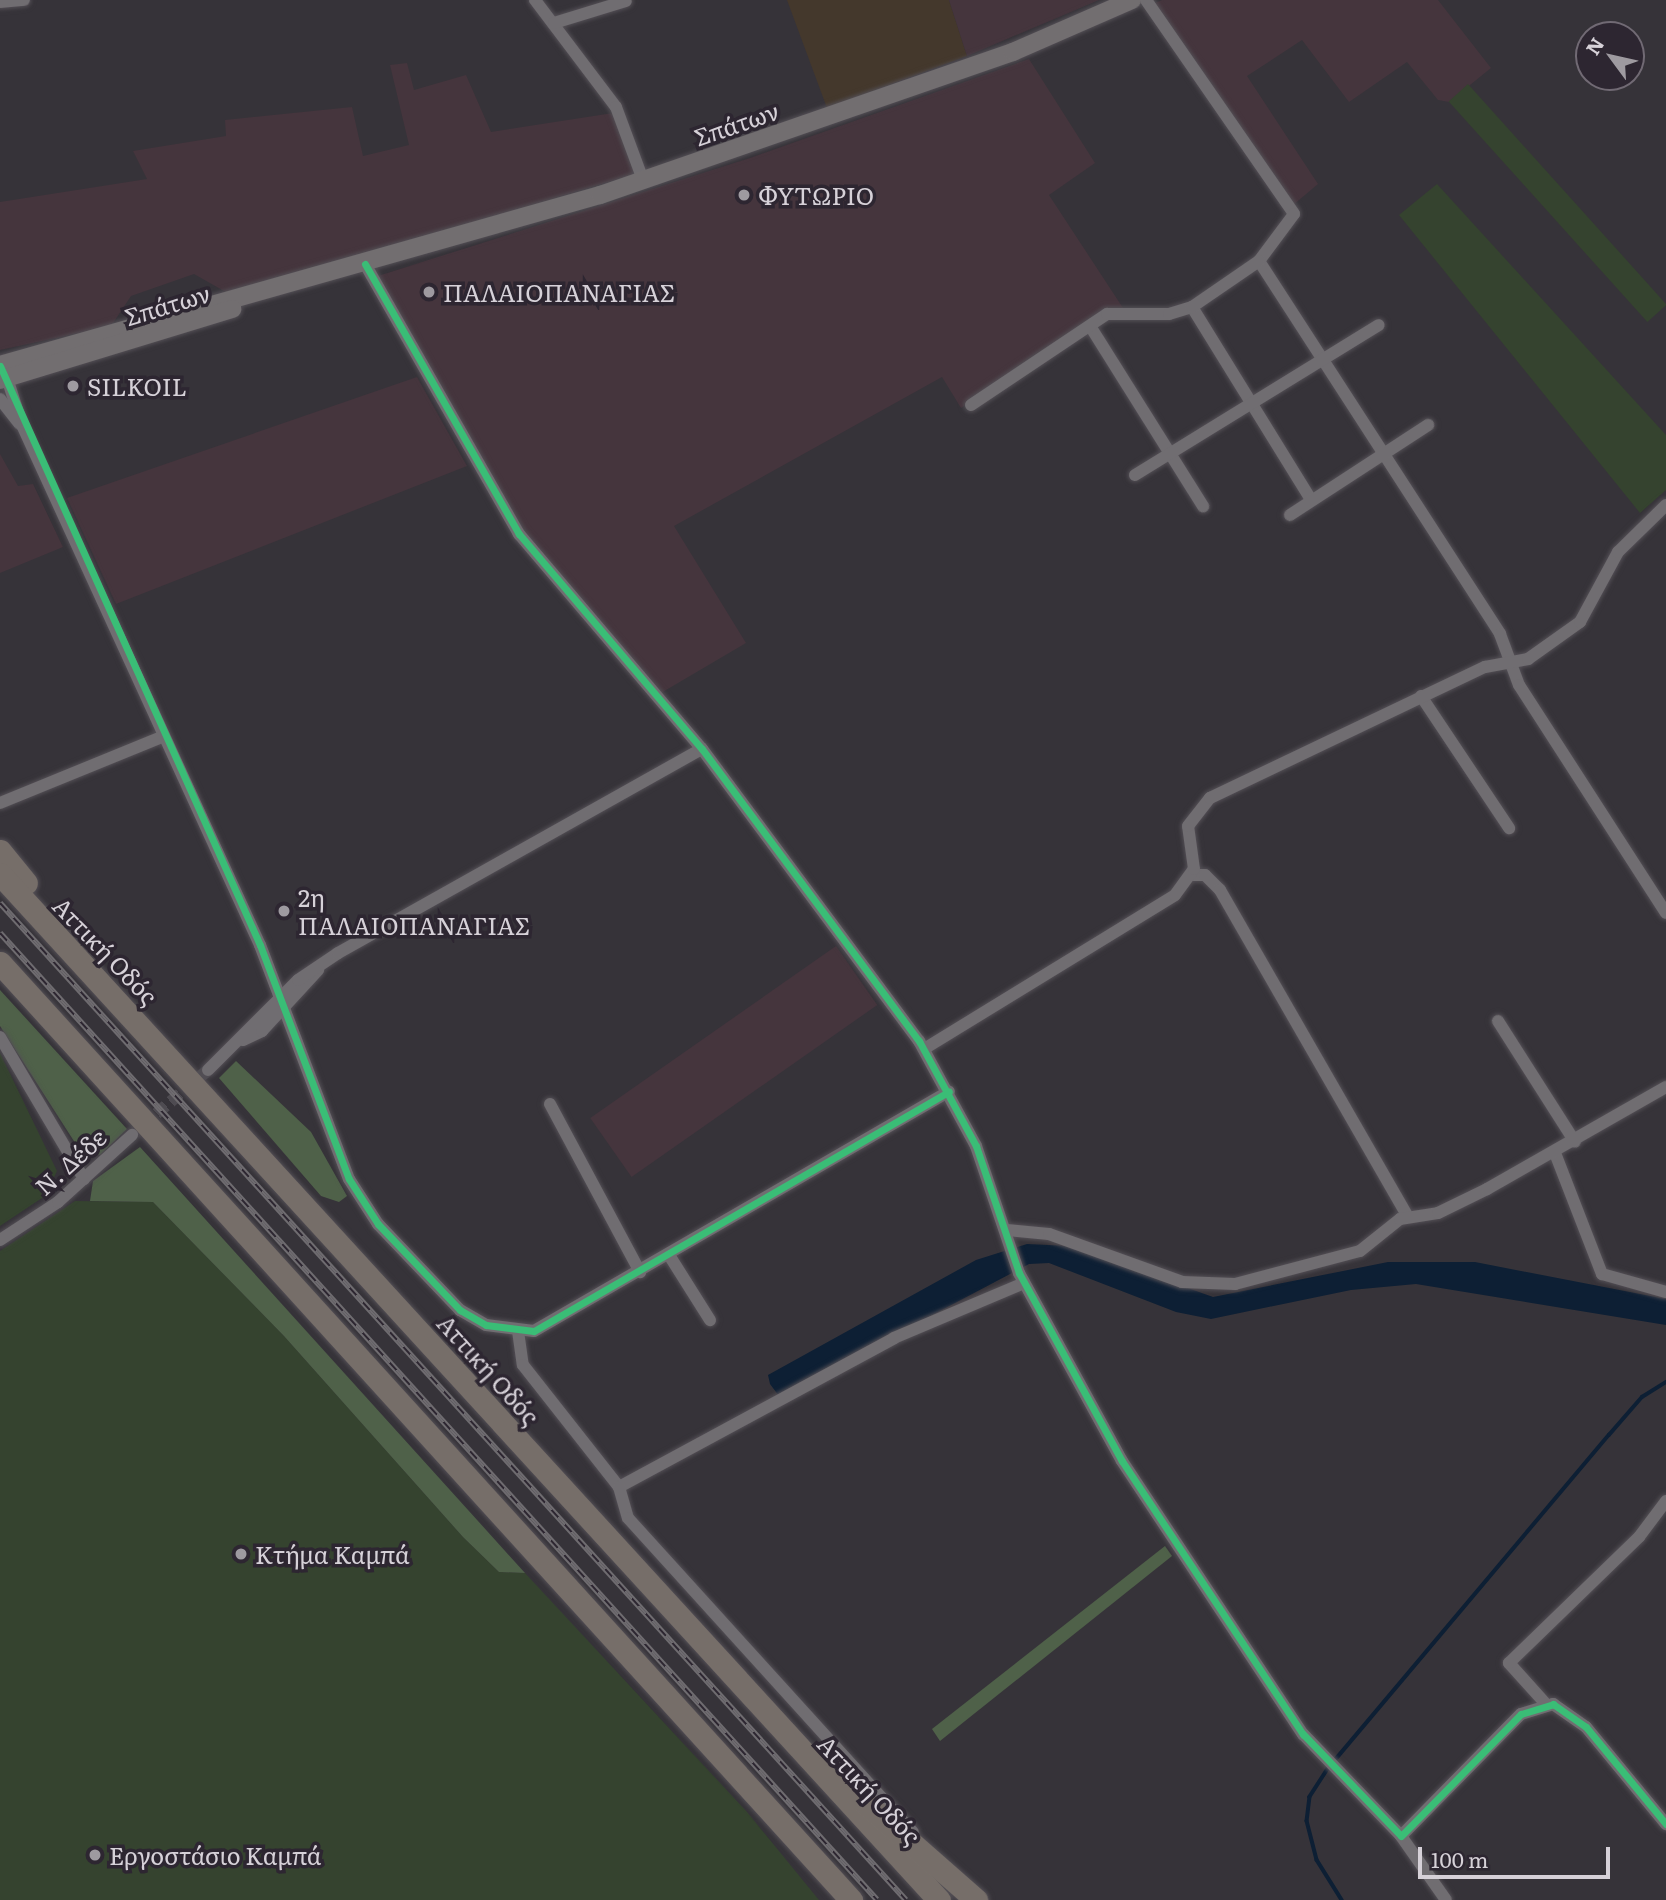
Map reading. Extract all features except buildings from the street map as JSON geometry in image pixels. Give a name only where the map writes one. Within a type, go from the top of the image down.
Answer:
[{"type":"highway","points":[[0,850],[150,1034]]},
{"type":"highway","name":"Αττική Οδός","points":[[0,874],[150,1034],[788,1740],[939,1900]]},
{"type":"highway","points":[[0,963],[851,1900]]},
{"type":"highway","points":[[788,1740],[976,1900]]},
{"type":"main road","name":"Σπάτων","points":[[2,375],[643,180],[1000,57],[1132,0]]},
{"type":"street","points":[[0,2],[24,0]]},
{"type":"street","points":[[535,0],[616,107],[643,180]]},
{"type":"street","points":[[971,405],[1107,314],[1169,314],[1192,307],[1259,261],[1294,214],[1146,0]]},
{"type":"street","points":[[554,23],[626,1]]},
{"type":"street","points":[[1259,261],[1325,355],[1383,454],[1500,634],[1508,661],[1666,914]]},
{"type":"street","points":[[356,267],[519,534],[702,749],[924,1049],[949,1091],[1008,1236],[1022,1278],[1122,1461],[1317,1750],[1401,1836],[1446,1900]]},
{"type":"street","points":[[1192,307],[1311,500]]},
{"type":"street","points":[[1135,475],[1252,404],[1325,355],[1379,325]]},
{"type":"street","points":[[1090,326],[1172,452],[1203,506]]},
{"type":"street","points":[[2,375],[281,1004],[323,1121],[378,1224],[460,1310],[486,1325],[534,1331],[949,1091]]},
{"type":"street","points":[[0,399],[22,425]]},
{"type":"street","points":[[1290,515],[1429,425]]},
{"type":"street","points":[[924,1049],[1175,895],[1193,875],[1188,826],[1210,798],[1421,696],[1508,661],[1528,659],[1580,622],[1618,552],[1666,505]]},
{"type":"street","points":[[1421,696],[1509,828]]},
{"type":"street","points":[[0,803],[164,736]]},
{"type":"street","points":[[208,1070],[321,967],[702,749]]},
{"type":"street","points":[[1193,875],[1205,875],[1220,890],[1383,1162],[1408,1217]]},
{"type":"street","points":[[1498,1021],[1574,1142]]},
{"type":"street","points":[[0,1037],[84,1179]]},
{"type":"street","points":[[1008,1236],[1049,1234],[1182,1282],[1213,1285],[1350,1255],[1408,1217],[1438,1213],[1555,1153],[1666,1087]]},
{"type":"street","points":[[550,1104],[640,1272]]},
{"type":"street","name":"Ν. Δέδε","points":[[0,1240],[84,1179],[132,1135]]},
{"type":"street","points":[[1555,1153],[1602,1274],[1666,1292]]},
{"type":"street","points":[[669,1255],[710,1320]]},
{"type":"street","points":[[619,1487],[894,1338],[1022,1278]]},
{"type":"street","points":[[518,1331],[523,1365],[619,1487],[628,1518],[911,1830],[953,1866]]},
{"type":"street","points":[[1666,1502],[1639,1537],[1509,1663],[1545,1703],[1570,1710],[1666,1824]]},
{"type":"street","points":[[1401,1836],[1521,1714],[1545,1703]]},
{"type":"shaded area","points":[[787,0],[949,0],[967,56],[827,108]]},
{"type":"shaded area","points":[[949,0],[1099,0],[967,56]]},
{"type":"shaded area","points":[[1162,0],[1438,0],[1491,68],[1449,102],[1438,100],[1407,62],[1349,102],[1302,40],[1247,76],[1318,184],[1292,206],[1153,4]]},
{"type":"shaded area","points":[[1029,59],[1095,163],[1049,195],[1123,308],[1105,308],[961,408],[942,377],[674,526],[746,643],[661,693],[549,568],[498,494],[378,276],[750,158]]},
{"type":"shaded area","points":[[407,63],[414,90],[466,75],[491,132],[613,113],[635,174],[231,295],[194,274],[131,296],[111,326],[0,350],[0,202],[147,179],[133,151],[226,136],[225,120],[352,107],[363,156],[409,145],[390,65]]},
{"type":"shaded area","points":[[417,377],[467,466],[116,604],[67,498]]},
{"type":"shaded area","points":[[0,454],[18,486],[33,484],[63,547],[0,573]]},
{"type":"shaded area","points":[[836,946],[877,1005],[632,1177],[590,1118]]},
{"type":"green space","points":[[1468,84],[1666,304],[1647,322],[1449,101]]},
{"type":"green space","points":[[1437,184],[1666,435],[1666,490],[1640,513],[1399,215]]},
{"type":"green space","points":[[0,990],[127,1129],[100,1155],[79,1149],[0,1026]]},
{"type":"green space","points":[[0,1053],[57,1171],[45,1196],[0,1226]]},
{"type":"green space","points":[[236,1061],[311,1132],[347,1196],[339,1202],[321,1196],[219,1078]]},
{"type":"green space","points":[[140,1147],[525,1573],[499,1572],[463,1537],[284,1336],[153,1202],[90,1201],[93,1181]]},
{"type":"green space","name":"Kτήμα Καμπά","points":[[75,1201],[153,1202],[284,1336],[463,1537],[499,1572],[525,1573],[747,1812],[819,1900],[0,1900],[0,1251]]},
{"type":"green space","points":[[1165,1546],[1172,1556],[940,1741],[932,1729]]},
{"type":"water","points":[[1027,1244],[1070,1246],[1213,1297],[1388,1262],[1475,1262],[1666,1299],[1666,1325],[1416,1284],[1351,1290],[1211,1319],[1176,1312],[1049,1263],[1029,1264],[779,1396],[770,1384],[768,1375],[976,1260]]},
{"type":"waterway","points":[[1335,1760],[1642,1397],[1666,1382]]},
{"type":"waterway","points":[[1330,1766],[1310,1797],[1307,1821],[1317,1860],[1342,1900]]},
{"type":"tunnel","points":[[143,1125],[208,1070]]},
{"type":"railway","points":[[0,903],[906,1900]]},
{"type":"railway","points":[[0,933],[877,1900]]},
{"type":"cycle path","points":[[365,264],[519,534],[702,749],[919,1041],[976,1146],[1019,1273],[1122,1461],[1303,1734],[1401,1836],[1521,1714],[1553,1704],[1586,1727],[1666,1824]]},
{"type":"cycle path","points":[[0,366],[260,945],[349,1179],[378,1224],[460,1310],[486,1325],[534,1331],[949,1091]]},
{"type":"place","name":"ΦΥΤΩΡΙΟ","points":[[744,195]]},
{"type":"place","name":"ΠΑΛΑΙΟΠΑΝΑΓΙΑΣ","points":[[429,292]]},
{"type":"place","name":"SILKOIL","points":[[73,386]]},
{"type":"place","name":"2η ΠΑΛΑΙΟΠΑΝΑΓΙΑΣ","points":[[284,911]]},
{"type":"place","name":"Kτήμα Καμπά","points":[[241,1554]]},
{"type":"place","name":"Εργοστάσιο Καμπά","points":[[95,1855]]}]
